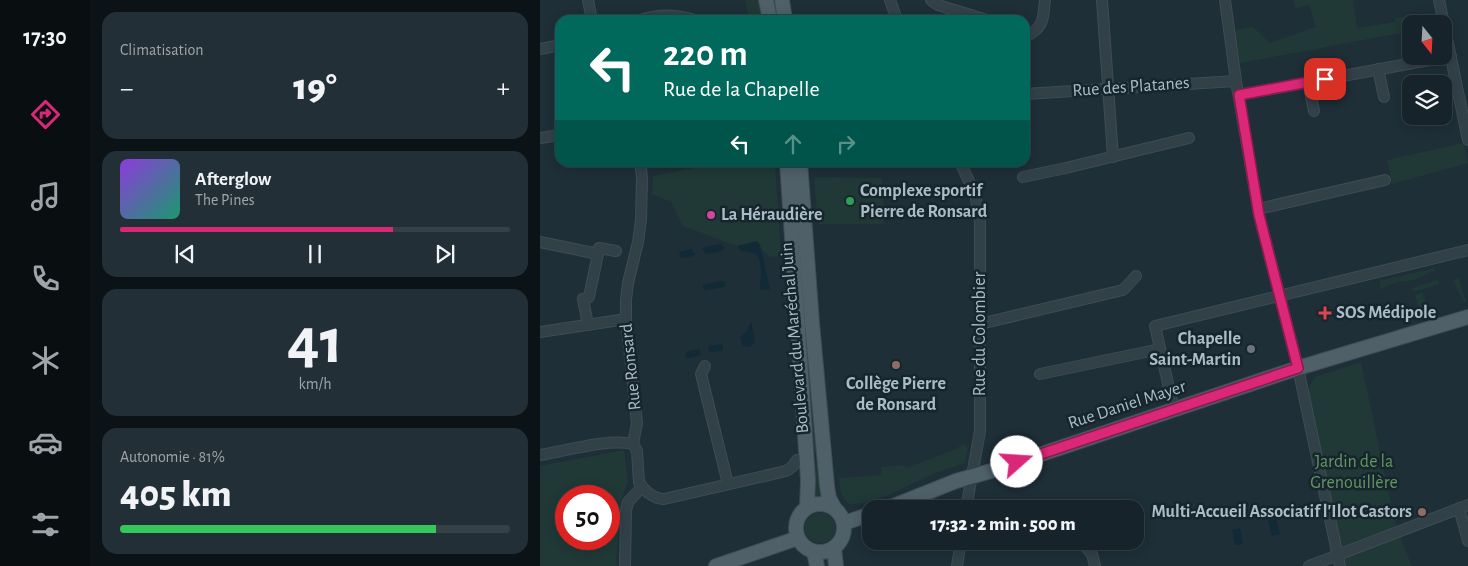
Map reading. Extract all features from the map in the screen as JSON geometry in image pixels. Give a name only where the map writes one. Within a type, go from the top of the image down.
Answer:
[{"type":"main road","points":[[766,0],[769,15]]},
{"type":"main road","points":[[782,0],[784,15]]},
{"type":"main road","name":"Boulevard du Maréchal Juin","points":[[787,167],[808,480],[807,507]]},
{"type":"main road","name":"Boulevard du Maréchal Juin","points":[[800,167],[820,424],[828,491],[835,509]]},
{"type":"main road","name":"Rue Daniel Mayer","points":[[910,500],[933,489],[1298,368],[1468,316]]},
{"type":"main road","points":[[822,503],[835,509],[841,515],[844,523],[842,537],[834,548],[821,552],[814,552],[808,549],[798,538],[796,524],[798,517],[807,507],[822,503]]},
{"type":"main road","points":[[844,523],[862,517]]},
{"type":"main road","points":[[716,566],[798,538]]},
{"type":"main road","points":[[834,548],[836,566]]},
{"type":"main road","points":[[814,552],[817,566]]},
{"type":"street","points":[[588,0],[591,15]]},
{"type":"street","points":[[890,0],[895,15]]},
{"type":"street","points":[[931,0],[972,15]]},
{"type":"street","points":[[1030,34],[1038,30],[1042,24],[1045,0]]},
{"type":"street","points":[[1102,0],[1113,157]]},
{"type":"street","points":[[1225,0],[1236,81],[1258,209],[1298,368],[1338,561]]},
{"type":"street","points":[[1439,0],[1442,15]]},
{"type":"street","points":[[541,48],[555,46]]},
{"type":"street","points":[[1452,61],[1468,140]]},
{"type":"street","points":[[1239,95],[1402,65]]},
{"type":"street","points":[[1378,69],[1384,97]]},
{"type":"street","name":"Rue des Platanes","points":[[1030,94],[1236,81]]},
{"type":"street","points":[[1308,82],[1314,111]]},
{"type":"street","points":[[540,138],[555,136]]},
{"type":"street","points":[[1023,177],[1189,138]]},
{"type":"street","name":"Rue Ronsard","points":[[641,167],[642,220],[628,283],[626,320],[637,424],[633,444],[637,451],[638,476],[642,487]]},
{"type":"street","name":"Rue du Colombier","points":[[962,167],[978,204],[980,222],[980,431],[968,500]]},
{"type":"street","points":[[1258,209],[1385,180]]},
{"type":"street","points":[[540,242],[598,254]]},
{"type":"street","points":[[588,325],[583,299],[589,297],[599,248],[616,251]]},
{"type":"street","points":[[1174,410],[1155,326],[1468,250]]},
{"type":"street","points":[[980,324],[1123,290],[1136,276]]},
{"type":"street","points":[[540,332],[626,320]]},
{"type":"street","points":[[1040,374],[1160,349]]},
{"type":"street","points":[[705,366],[702,374],[728,484]]},
{"type":"street","points":[[540,456],[606,443],[626,442],[633,444]]},
{"type":"street","points":[[625,566],[626,512],[628,502],[642,487],[658,499],[786,471],[797,460]]},
{"type":"street","points":[[1309,566],[1338,561],[1464,506],[1468,541]]},
{"type":"street","points":[[957,566],[960,550]]},
{"type":"street","points":[[1089,550],[1092,554],[1095,566]]},
{"type":"green space","points":[[745,0],[762,0],[765,15],[748,15]]},
{"type":"green space","points":[[1293,0],[1353,0],[1357,28],[1395,22],[1395,18],[1402,17],[1402,33],[1240,63],[1235,30],[1253,27],[1270,43],[1316,27],[1309,5],[1296,8]]},
{"type":"green space","points":[[1464,143],[1468,163],[1392,184],[1387,160]]},
{"type":"green space","points":[[775,167],[781,256],[770,257],[754,242],[736,246],[683,226],[671,202],[652,194],[653,176],[694,168]]},
{"type":"green space","points":[[795,167],[818,454],[811,454]]},
{"type":"green space","name":"Complexe sportif Pierre de Ronsard","points":[[814,177],[882,178],[884,224],[818,224]]},
{"type":"green space","points":[[1435,268],[1436,271],[1419,278],[1395,283],[1381,290],[1379,281]]},
{"type":"green space","points":[[1459,278],[1466,302],[1464,302],[1453,280]]},
{"type":"green space","points":[[1438,280],[1439,284],[1413,292],[1412,288]]},
{"type":"green space","points":[[1422,292],[1428,312],[1421,315],[1415,295]]},
{"type":"green space","name":"Jardin de la Grenouillère","points":[[1361,362],[1396,526],[1412,566],[1344,566],[1308,389],[1315,377]]},
{"type":"green space","points":[[964,444],[968,449],[965,463],[935,473],[892,494],[874,500],[862,500],[862,503],[849,504],[842,496],[839,478],[881,475],[881,467],[905,465],[906,468]]},
{"type":"green space","points":[[624,450],[628,482],[623,494],[620,522],[620,485],[555,485],[555,550],[617,550],[617,566],[540,566],[540,466]]},
{"type":"green space","points":[[819,462],[825,500],[813,500],[811,463]]},
{"type":"green space","points":[[820,513],[831,517],[835,528],[831,539],[820,543],[809,539],[805,528],[809,517]]},
{"type":"water","points":[[757,241],[760,245],[770,289],[761,290],[760,288],[760,264],[757,256],[753,253],[741,251],[738,246]]},
{"type":"water","points":[[721,244],[724,248],[723,251],[706,254],[702,249],[702,248]]},
{"type":"water","points":[[692,249],[695,254],[693,256],[681,258],[679,252]]},
{"type":"water","points":[[720,281],[725,282],[725,287],[703,289],[703,285]]},
{"type":"water","points":[[751,321],[755,342],[750,347],[743,346],[740,338],[748,329]]},
{"type":"water","points":[[722,344],[723,351],[709,352],[709,346]]},
{"type":"water","points":[[699,349],[701,355],[690,358],[685,357],[686,352]]},
{"type":"water","points":[[1276,519],[1280,534],[1272,536],[1268,520]]},
{"type":"water","points":[[1240,528],[1243,544],[1235,545],[1232,530]]},
{"type":"place","name":"Complexe sportif Pierre de Ronsard","points":[[850,201]]},
{"type":"place","name":"La Héraudière","points":[[711,215]]},
{"type":"place","name":"SOS Médipole","points":[[1325,313]]},
{"type":"place","name":"Chapelle Saint-Martin","points":[[1251,349]]},
{"type":"place","name":"Collège Pierre de Ronsard","points":[[896,365]]},
{"type":"place","name":"Multi-Accueil Associatif l'Ilot Castors","points":[[1422,512]]},
{"type":"route","points":[[1017,462],[1298,368],[1259,215],[1239,95],[1325,79]]}]
